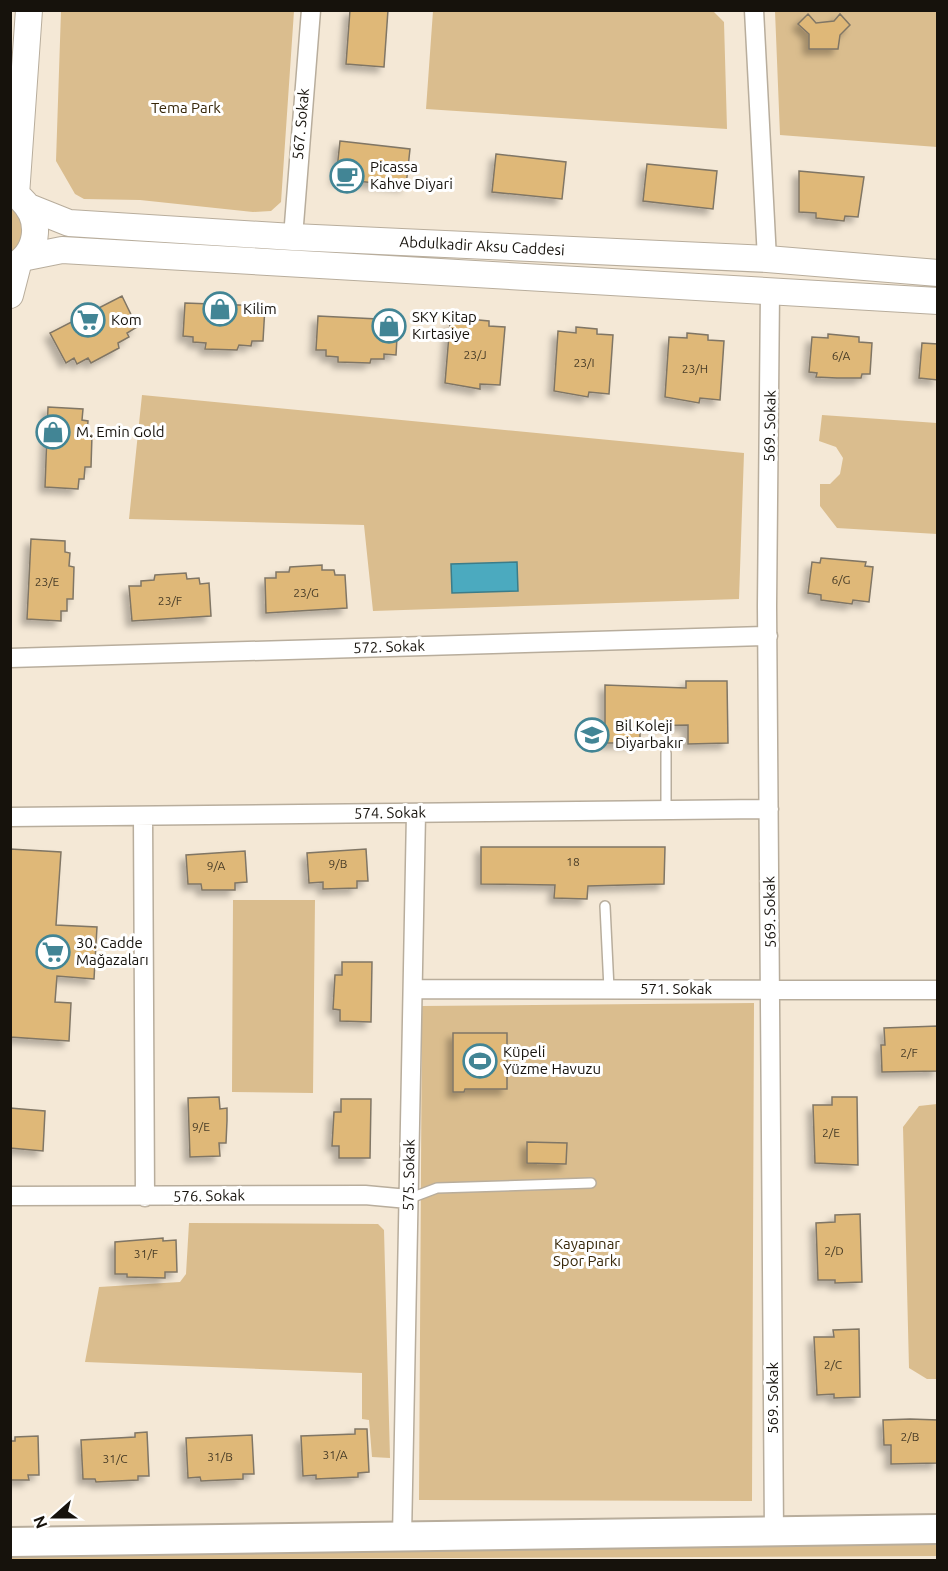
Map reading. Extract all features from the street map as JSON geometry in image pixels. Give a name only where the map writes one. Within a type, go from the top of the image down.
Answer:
[{"type":"main road","points":[[10,295],[18,263],[36,232],[34,219],[19,198],[29,10]]},
{"type":"main road","name":"Abdulkadir Aksu Caddesi","points":[[19,198],[69,223],[293,237],[767,260],[938,273]]},
{"type":"main road","name":"Abdulkadir Aksu Caddesi","points":[[18,263],[73,250],[938,301]]},
{"type":"main road","points":[[10,1542],[938,1529]]},
{"type":"street","name":"567. Sokak","points":[[293,237],[311,10]]},
{"type":"street","points":[[754,10],[767,260]]},
{"type":"street","name":"569. Sokak","points":[[770,291],[768,636],[774,1533]]},
{"type":"street","name":"572. Sokak","points":[[10,658],[768,636]]},
{"type":"street","name":"574. Sokak","points":[[10,817],[769,809]]},
{"type":"street","name":"575. Sokak","points":[[402,1537],[416,813]]},
{"type":"street","points":[[143,816],[145,1197]]},
{"type":"street","name":"571. Sokak","points":[[414,990],[771,988],[938,990]]},
{"type":"street","name":"576. Sokak","points":[[10,1197],[365,1194],[408,1198]]},
{"type":"lane","points":[[666,753],[666,810]]},
{"type":"lane","points":[[605,906],[609,989]]},
{"type":"lane","points":[[408,1198],[437,1188],[591,1183]]},
{"type":"green space","name":"Tema Park","points":[[61,11],[294,11],[281,202],[271,211],[253,212],[140,200],[84,199],[75,194],[56,161]]},
{"type":"green space","points":[[433,11],[714,12],[724,22],[727,129],[426,109]]},
{"type":"green space","points":[[775,11],[937,11],[937,147],[780,135]]},
{"type":"green space","points":[[11,200],[27,230],[11,258]]},
{"type":"green space","points":[[142,395],[744,453],[739,599],[373,611],[364,525],[129,519]]},
{"type":"green space","points":[[822,415],[937,423],[937,534],[837,528],[820,506],[820,484],[830,484],[840,474],[843,458],[836,447],[819,441]]},
{"type":"green space","points":[[233,900],[315,900],[313,1093],[232,1092]]},
{"type":"green space","name":"Kayapınar Spor Parkı","points":[[754,1003],[752,1501],[419,1500],[422,1006]]},
{"type":"green space","points":[[937,1104],[938,1379],[927,1379],[909,1368],[903,1127],[919,1106]]},
{"type":"green space","points":[[189,1223],[378,1224],[384,1230],[390,1458],[372,1457],[369,1420],[362,1419],[362,1373],[85,1362],[99,1287],[180,1282],[186,1274]]},
{"type":"green space","points":[[938,1542],[937,1556],[11,1560],[10,1552]]},
{"type":"water","points":[[517,562],[518,591],[452,593],[451,564]]},
{"type":"building","points":[[350,10],[388,10],[384,67],[346,64]]},
{"type":"building","points":[[808,14],[816,23],[834,21],[840,14],[850,25],[840,35],[838,49],[809,49],[809,34],[798,24]]},
{"type":"building","points":[[340,141],[410,149],[406,186],[336,179]]},
{"type":"building","points":[[496,154],[566,162],[562,199],[492,192]]},
{"type":"building","points":[[647,164],[717,171],[713,209],[643,201]]},
{"type":"building","points":[[799,171],[864,177],[858,217],[845,216],[844,221],[816,218],[816,213],[799,212]]},
{"type":"building","points":[[122,296],[137,327],[127,333],[129,337],[118,343],[119,348],[91,363],[88,358],[77,364],[74,358],[66,363],[50,333]]},
{"type":"building","points":[[185,303],[265,306],[263,341],[252,341],[251,346],[239,345],[237,350],[205,349],[206,343],[193,342],[193,337],[183,336]]},
{"type":"building","points":[[318,316],[398,320],[396,355],[384,354],[384,359],[371,359],[370,363],[338,362],[338,357],[326,356],[326,350],[316,350]]},
{"type":"building","points":[[468,319],[489,321],[489,326],[505,327],[500,385],[480,384],[480,389],[445,383],[450,323],[467,324]]},
{"type":"building","points":[[576,327],[597,329],[597,334],[613,335],[609,394],[589,392],[588,397],[554,391],[558,331],[576,333]]},
{"type":"building","points":[[687,333],[708,335],[708,340],[724,341],[720,400],[700,398],[699,403],[665,397],[669,337],[687,338]]},
{"type":"building","points":[[828,334],[859,337],[859,342],[872,343],[870,374],[862,374],[861,378],[837,378],[816,377],[817,373],[809,372],[812,337],[828,338]]},
{"type":"building","points":[[922,343],[938,344],[938,380],[919,378]]},
{"type":"building","points":[[48,407],[83,409],[82,420],[88,421],[87,434],[92,435],[91,467],[85,467],[84,479],[79,479],[78,489],[45,487]]},
{"type":"building","points":[[31,539],[65,541],[65,552],[70,553],[69,566],[74,567],[73,599],[67,599],[67,611],[61,611],[61,621],[27,619]]},
{"type":"building","points":[[821,558],[866,562],[865,566],[873,567],[869,602],[853,600],[852,604],[821,600],[821,595],[808,593],[812,562],[820,563]]},
{"type":"building","points":[[322,565],[322,570],[334,570],[335,575],[345,575],[347,608],[266,613],[265,578],[276,578],[276,572],[289,572],[290,567]]},
{"type":"building","points":[[186,573],[187,579],[199,578],[200,584],[209,583],[211,616],[132,621],[129,586],[141,586],[141,581],[154,580],[155,575]]},
{"type":"building","points":[[686,681],[727,681],[728,743],[688,744],[688,725],[640,726],[640,743],[605,743],[605,685],[686,688]]},
{"type":"building","points":[[481,847],[665,847],[664,884],[588,886],[587,899],[554,898],[555,885],[481,884]]},
{"type":"building","name":"30. Cadde Mağazaları","points":[[10,849],[61,852],[56,925],[97,927],[94,979],[57,976],[55,1002],[71,1003],[69,1041],[10,1037]]},
{"type":"building","points":[[366,849],[368,881],[357,881],[357,888],[323,889],[323,882],[309,883],[307,853]]},
{"type":"building","points":[[245,851],[247,882],[235,883],[235,890],[202,890],[201,884],[188,884],[186,855]]},
{"type":"building","points":[[342,962],[372,962],[371,1022],[340,1021],[340,1010],[333,1009],[335,975],[342,975]]},
{"type":"building","points":[[938,1026],[938,1071],[882,1072],[881,1045],[885,1045],[884,1028]]},
{"type":"building","name":"Küpeli Yüzme Havuzu","points":[[453,1033],[507,1033],[507,1089],[465,1089],[464,1092],[453,1092]]},
{"type":"building","points":[[219,1097],[220,1109],[227,1108],[226,1143],[219,1143],[220,1156],[190,1157],[188,1098]]},
{"type":"building","points":[[832,1097],[857,1097],[858,1165],[815,1163],[813,1105],[832,1105]]},
{"type":"building","points":[[341,1099],[371,1099],[370,1158],[339,1158],[339,1146],[332,1146],[334,1112],[341,1112]]},
{"type":"building","points":[[10,1108],[45,1111],[43,1151],[10,1148]]},
{"type":"building","points":[[527,1142],[567,1143],[566,1164],[527,1163]]},
{"type":"building","points":[[860,1214],[862,1282],[835,1283],[835,1280],[818,1280],[816,1223],[835,1222],[835,1215]]},
{"type":"building","points":[[163,1238],[163,1241],[176,1240],[177,1272],[165,1272],[165,1278],[127,1277],[127,1274],[115,1274],[115,1242]]},
{"type":"building","points":[[859,1329],[860,1397],[834,1398],[834,1394],[817,1395],[814,1337],[834,1337],[833,1330]]},
{"type":"building","points":[[883,1420],[938,1420],[938,1463],[891,1464],[891,1445],[884,1445]]},
{"type":"building","points":[[355,1429],[367,1429],[369,1472],[358,1473],[358,1477],[316,1479],[316,1475],[303,1476],[301,1436],[355,1434]]},
{"type":"building","points":[[147,1432],[149,1476],[138,1476],[138,1480],[96,1482],[95,1479],[83,1479],[81,1440],[135,1437],[135,1433]]},
{"type":"building","points":[[252,1435],[254,1474],[243,1474],[243,1479],[201,1481],[200,1477],[188,1478],[186,1438]]},
{"type":"building","points":[[38,1436],[39,1475],[28,1475],[29,1480],[10,1480],[10,1441],[15,1441],[15,1437]]},
{"type":"place","name":"Picassa Kahve Diyari","points":[[347,176]]},
{"type":"place","name":"Kilim","points":[[220,309]]},
{"type":"place","name":"Kom","points":[[88,320]]},
{"type":"place","name":"SKY Kitap Kırtasiye","points":[[389,326]]},
{"type":"place","name":"M. Emin Gold","points":[[53,432]]},
{"type":"place","name":"Bil Koleji Diyarbakır","points":[[592,735]]},
{"type":"place","name":"30. Cadde Mağazaları","points":[[53,952]]},
{"type":"place","name":"Küpeli Yüzme Havuzu","points":[[480,1061]]}]
